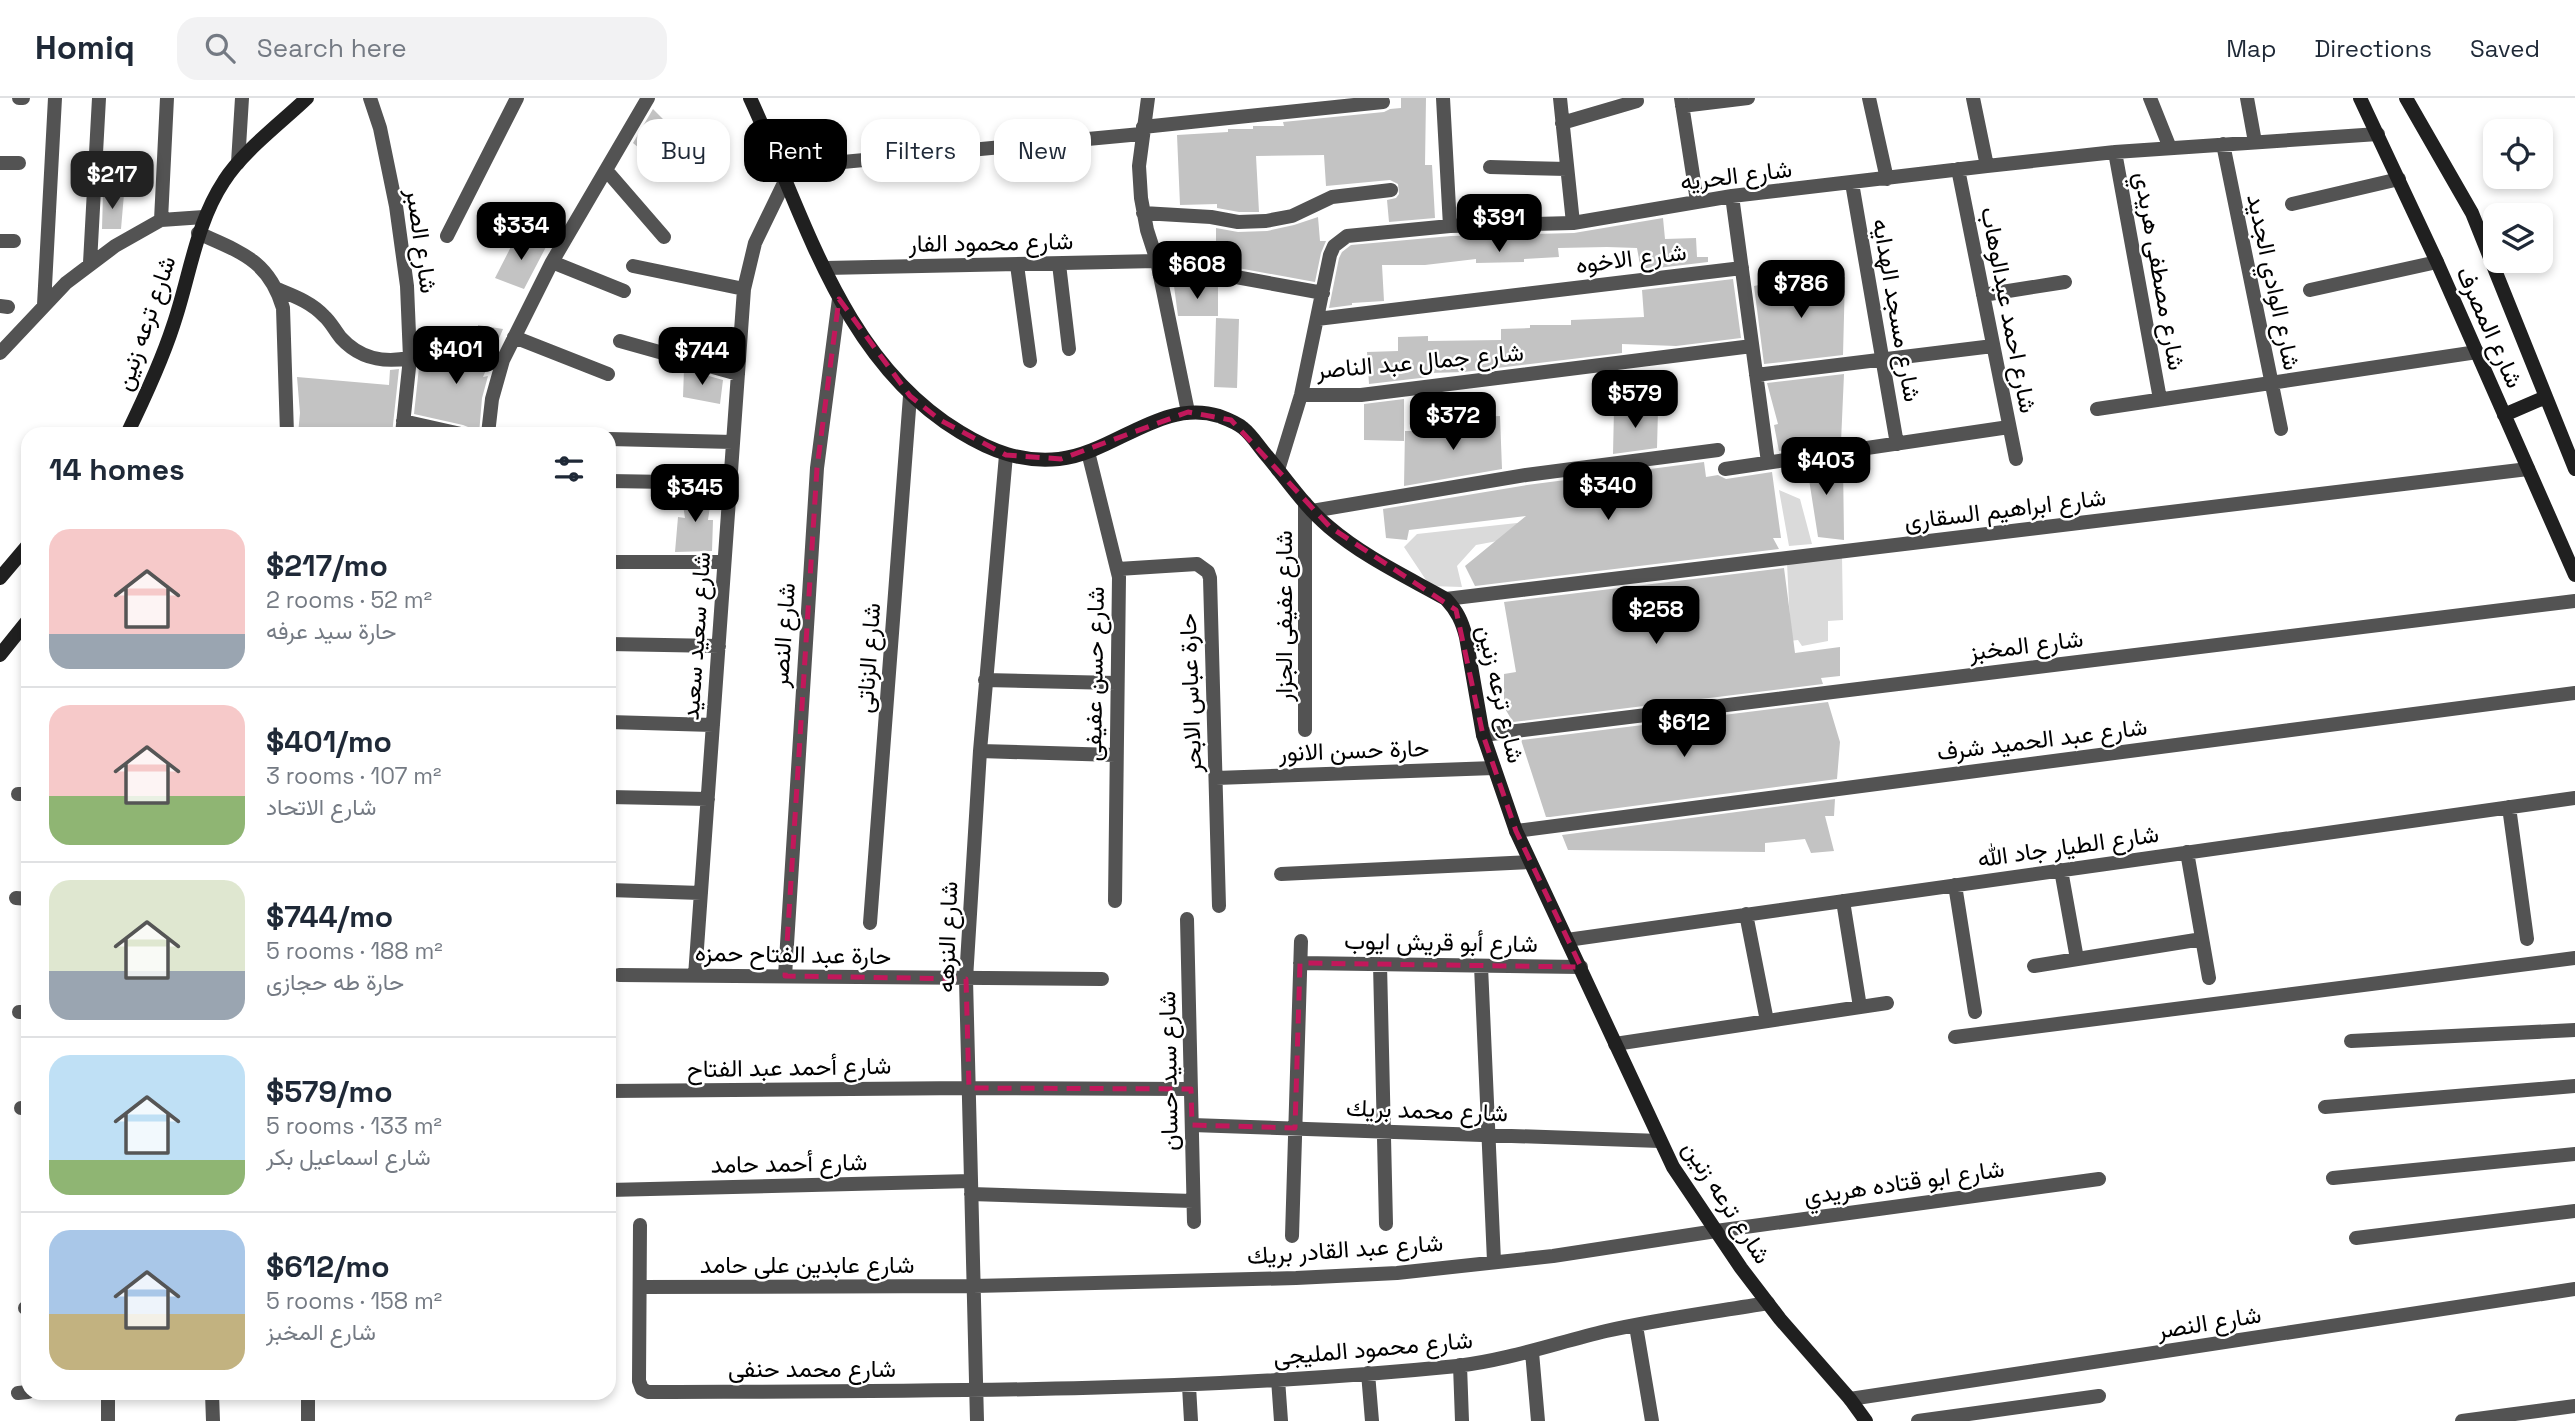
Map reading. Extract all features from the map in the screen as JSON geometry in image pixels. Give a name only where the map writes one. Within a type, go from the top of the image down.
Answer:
[{"type":"street","points":[[44,305],[55,98]]},
{"type":"street","points":[[90,263],[99,98]]},
{"type":"street","points":[[161,220],[167,98]]},
{"type":"street","points":[[238,163],[242,98]]},
{"type":"street","name":"شارع ترعه زنين","points":[[130,427],[174,324],[204,217],[225,178],[307,98]]},
{"type":"street","name":"شارع الصبر","points":[[370,98],[380,128],[396,206],[407,286],[410,358],[402,427]]},
{"type":"street","points":[[447,236],[517,98]]},
{"type":"street","points":[[489,427],[498,373],[514,337],[552,262],[648,98]]},
{"type":"street","name":"شارع ترعه زنين","points":[[750,98],[759,119]]},
{"type":"street","points":[[1148,98],[1139,166],[1143,213],[1157,261],[1188,412]]},
{"type":"street","points":[[1443,98],[1450,226]]},
{"type":"street","points":[[1560,98],[1573,223]]},
{"type":"street","points":[[1697,201],[1682,102],[1748,98]]},
{"type":"street","points":[[1869,98],[1887,179]]},
{"type":"street","points":[[1973,98],[1987,166]]},
{"type":"street","points":[[2150,98],[2171,148]]},
{"type":"street","points":[[2247,98],[2255,142]]},
{"type":"street","name":"شارع المصرف","points":[[2360,98],[2437,262],[2575,575]]},
{"type":"street","name":"شارع المصرف","points":[[2406,98],[2472,213],[2575,470]]},
{"type":"street","points":[[1562,123],[1637,101]]},
{"type":"street","points":[[847,166],[1383,102]]},
{"type":"street","name":"شارع الحريه","points":[[1278,470],[1301,395],[1331,255],[1340,239],[1347,236],[1450,226],[1573,223],[1732,196],[1958,169],[2115,152],[2378,134]]},
{"type":"street","name":"شارع الوادي الجديد","points":[[2223,144],[2281,429]]},
{"type":"street","name":"شارع مصطفى هريدي","points":[[2115,152],[2160,399]]},
{"type":"street","points":[[0,163],[19,163]]},
{"type":"street","points":[[1490,167],[1567,169]]},
{"type":"street","name":"شارع احمد عبدالوهاب","points":[[1958,169],[2016,459]]},
{"type":"street","points":[[606,170],[664,237]]},
{"type":"street","points":[[2292,204],[2399,179]]},
{"type":"street","name":"شارع سعيد سعيد","points":[[695,976],[744,289],[755,243],[779,182]]},
{"type":"street","name":"شارع ترعه زنين","points":[[786,182],[839,299],[883,366],[910,396],[940,420],[988,448],[1006,455],[1033,460],[1061,459],[1088,452],[1159,420],[1188,412],[1217,415],[1244,428],[1309,507],[1349,542],[1446,599],[1462,623],[1483,734],[1516,831],[1673,1167],[1768,1303],[1866,1421]]},
{"type":"street","name":"شارع مسجد الهدايه","points":[[1852,183],[1897,444]]},
{"type":"street","points":[[1143,213],[1211,217],[1238,222],[1266,221],[1292,216],[1332,197],[1391,190]]},
{"type":"street","points":[[1732,196],[1768,463]]},
{"type":"street","points":[[0,353],[44,305],[90,263],[125,239],[161,220],[204,217]]},
{"type":"street","points":[[198,233],[252,258],[266,272],[277,289],[283,308],[287,427]]},
{"type":"street","name":"شارع محمود الفار","points":[[825,268],[1157,261]]},
{"type":"street","points":[[552,262],[624,291]]},
{"type":"street","points":[[2310,290],[2437,262]]},
{"type":"street","points":[[1059,264],[1069,349]]},
{"type":"street","points":[[1017,265],[1030,361]]},
{"type":"street","points":[[633,266],[744,289]]},
{"type":"street","name":"شارع الاخوه","points":[[1317,319],[1742,268]]},
{"type":"street","points":[[1225,275],[1322,293]]},
{"type":"street","points":[[1983,295],[2065,282]]},
{"type":"street","points":[[277,289],[302,299],[313,307],[355,351],[372,359],[391,361],[410,358]]},
{"type":"street","name":"شارع النصر","points":[[785,976],[817,468],[839,299]]},
{"type":"street","points":[[514,337],[608,373]]},
{"type":"street","points":[[620,341],[738,374]]},
{"type":"street","name":"شارع جمال عبد الناصر","points":[[1301,395],[1361,395],[1752,346]]},
{"type":"street","points":[[1756,376],[1993,346]]},
{"type":"street","points":[[2096,409],[2477,352]]},
{"type":"street","name":"شارع الزناتى","points":[[870,923],[910,396]]},
{"type":"street","points":[[2504,415],[2546,397]]},
{"type":"street","points":[[1725,469],[2009,428]]},
{"type":"street","points":[[616,439],[733,442]]},
{"type":"street","points":[[1309,507],[1718,450]]},
{"type":"street","name":"شارع حسن عفيفى","points":[[1088,452],[1118,569],[1115,901]]},
{"type":"street","name":"شارع النزهه","points":[[976,1421],[966,979],[985,680],[1006,455]]},
{"type":"street","name":"شارع ابراهيم السقارى","points":[[1446,599],[2528,469]]},
{"type":"street","points":[[616,481],[730,483]]},
{"type":"street","name":"شارع عفيفى الجزار","points":[[1305,730],[1309,507]]},
{"type":"street","points":[[0,578],[21,553]]},
{"type":"street","points":[[616,562],[724,562]]},
{"type":"street","name":"حارة عباس الابحر","points":[[1118,569],[1197,564],[1208,572],[1210,578],[1219,906]]},
{"type":"street","name":"شارع المخبز","points":[[1483,734],[2575,601]]},
{"type":"street","points":[[0,655],[21,629]]},
{"type":"street","points":[[616,644],[719,646]]},
{"type":"street","points":[[985,680],[1116,683]]},
{"type":"street","name":"شارع عبد الحميد شرف","points":[[1516,831],[2575,693]]},
{"type":"street","points":[[616,722],[713,725]]},
{"type":"street","points":[[980,751],[1115,755]]},
{"type":"street","name":"حارة حسن الانور","points":[[1216,778],[1494,768]]},
{"type":"street","points":[[616,797],[708,799]]},
{"type":"street","name":"شارع الطيار جاد الله","points":[[1567,940],[2575,798]]},
{"type":"street","points":[[2508,807],[2527,939]]},
{"type":"street","points":[[2187,852],[2209,978]]},
{"type":"street","points":[[1281,874],[1530,862]]},
{"type":"street","points":[[2061,870],[2077,959]]},
{"type":"street","points":[[1955,885],[1975,1012]]},
{"type":"street","points":[[616,890],[701,893]]},
{"type":"street","points":[[1843,901],[1860,1007]]},
{"type":"street","points":[[1746,914],[1768,1021]]},
{"type":"street","name":"شارع سيد حسان","points":[[1187,919],[1194,1222]]},
{"type":"street","points":[[2034,966],[2202,939]]},
{"type":"street","points":[[1292,1236],[1301,942]]},
{"type":"street","points":[[1955,1037],[2575,958]]},
{"type":"street","name":"شارع أبو قريش ايوب","points":[[1300,963],[1581,967]]},
{"type":"street","points":[[1380,964],[1386,1224]]},
{"type":"street","points":[[1481,966],[1494,1261]]},
{"type":"street","name":"حارة عبد الفتاح حمزه","points":[[619,975],[1102,979]]},
{"type":"street","points":[[1615,1044],[1887,1003]]},
{"type":"street","points":[[2351,1041],[2575,1030]]},
{"type":"street","points":[[2325,1107],[2575,1086]]},
{"type":"street","name":"شارع أحمد عبد الفتاح","points":[[616,1091],[1191,1089]]},
{"type":"street","name":"شارع محمد بريك","points":[[1192,1125],[1660,1141]]},
{"type":"street","points":[[2333,1178],[2575,1154]]},
{"type":"street","name":"شارع ابو قتاده هريدي","points":[[1716,1231],[2099,1179]]},
{"type":"street","name":"شارع أحمد حامد","points":[[616,1190],[971,1188],[1193,1201]]},
{"type":"street","points":[[2356,1238],[2575,1211]]},
{"type":"street","points":[[640,1225],[640,1287]]},
{"type":"street","name":"شارع عبد القادر بريك","points":[[973,1286],[1397,1273],[1594,1250],[1716,1231]]},
{"type":"street","name":"شارع عابدين على حامد","points":[[640,1287],[973,1286]]},
{"type":"street","name":"شارع محمد حنفى","points":[[640,1287],[639,1381],[642,1389],[648,1392],[976,1390]]},
{"type":"street","name":"شارع النصر","points":[[1850,1399],[2575,1289]]},
{"type":"street","name":"شارع محمود المليجى","points":[[976,1390],[1189,1386],[1460,1365],[1532,1352],[1583,1337],[1636,1326],[1768,1303]]},
{"type":"street","points":[[1636,1326],[1652,1421]]},
{"type":"street","points":[[1532,1352],[1538,1421]]},
{"type":"street","points":[[1460,1365],[1462,1421]]},
{"type":"street","points":[[1368,1373],[1372,1421]]},
{"type":"street","points":[[1278,1379],[1281,1421]]},
{"type":"street","points":[[1189,1386],[1191,1421]]},
{"type":"street","points":[[1918,1421],[2098,1396]]},
{"type":"street","points":[[108,1400],[108,1421]]},
{"type":"street","points":[[212,1400],[213,1421]]},
{"type":"street","points":[[308,1400],[308,1421]]},
{"type":"street","points":[[2462,1421],[2575,1406]]},
{"type":"highlighted area","points":[[839,299],[910,396],[940,420],[1006,455],[1061,459],[1188,412],[1231,420],[1330,527],[1456,610],[1483,735],[1516,831],[1581,967],[1300,963],[1295,1128],[1192,1125],[1191,1089],[969,1088],[966,979],[785,976],[817,468]]},
{"type":"shaded area","points":[[1779,490],[1800,499],[1812,544],[1789,546]]},
{"type":"shaded area","points":[[1526,522],[1519,537],[1476,545],[1457,566],[1462,587],[1430,586],[1404,547],[1417,534]]},
{"type":"shaded area","points":[[1842,556],[1843,620],[1828,621],[1828,641],[1802,646],[1798,640],[1780,642],[1790,624],[1787,562]]},
{"type":"building","points":[[1401,98],[1426,98],[1425,165],[1432,165],[1435,218],[1389,222],[1387,200],[1396,198],[1399,194],[1398,184],[1390,180],[1326,186],[1324,155],[1256,156],[1259,212],[1217,208],[1217,204],[1180,205],[1177,135],[1228,132],[1228,129],[1253,129],[1253,126],[1284,126],[1283,122],[1384,112],[1401,108]]},
{"type":"building","points":[[653,109],[663,119],[647,119]]},
{"type":"building","points":[[103,193],[124,194],[121,229],[102,229]]},
{"type":"building","points":[[1318,217],[1320,241],[1326,241],[1315,282],[1227,266],[1216,269],[1216,228],[1238,232],[1267,231]]},
{"type":"building","points":[[1663,218],[1665,239],[1696,238],[1697,257],[1708,257],[1708,262],[1641,270],[1637,248],[1607,247],[1558,248],[1559,257],[1524,259],[1524,262],[1476,263],[1476,259],[1425,265],[1382,265],[1384,301],[1329,308],[1339,258],[1351,245],[1451,236],[1574,233]]},
{"type":"building","points":[[517,235],[547,245],[524,289],[495,278]]},
{"type":"building","points":[[1845,277],[1843,355],[1764,364],[1754,286],[1794,278],[1803,286]]},
{"type":"building","points":[[1733,279],[1741,338],[1676,346],[1622,344],[1622,353],[1464,372],[1429,373],[1429,377],[1369,384],[1367,352],[1398,351],[1398,337],[1428,336],[1428,341],[1501,340],[1501,329],[1530,328],[1530,325],[1571,325],[1571,320],[1644,317],[1642,290]]},
{"type":"building","points":[[1218,285],[1218,316],[1178,316],[1174,286]]},
{"type":"building","points":[[1216,318],[1239,319],[1237,388],[1214,387]]},
{"type":"building","points":[[478,325],[503,329],[483,377],[488,376],[482,398],[480,427],[468,427],[414,414],[420,358],[477,368]]},
{"type":"building","points":[[399,369],[393,427],[299,427],[297,377],[389,385],[390,370]]},
{"type":"building","points":[[684,369],[723,380],[720,404],[683,397]]},
{"type":"building","points":[[1844,374],[1841,442],[1779,451],[1774,425],[1778,424],[1767,383]]},
{"type":"building","points":[[1404,399],[1404,441],[1364,440],[1364,404]]},
{"type":"building","points":[[1614,409],[1658,410],[1657,448],[1613,454]]},
{"type":"building","points":[[1500,416],[1502,469],[1404,486],[1405,431],[1476,431],[1476,417]]},
{"type":"building","points":[[1843,461],[1844,540],[1818,537],[1808,473],[1784,477],[1783,470]]},
{"type":"building","points":[[1704,462],[1706,477],[1718,475],[1726,479],[1772,472],[1781,538],[1773,538],[1779,549],[1475,586],[1465,566],[1526,516],[1409,530],[1407,540],[1386,538],[1383,509],[1527,485]]},
{"type":"building","points":[[681,492],[712,492],[708,520],[713,520],[712,551],[675,552],[678,517],[685,518]]},
{"type":"building","points":[[1784,568],[1795,653],[1840,647],[1840,676],[1821,678],[1823,684],[1513,722],[1504,707],[1504,674],[1516,672],[1504,602]]},
{"type":"building","points":[[1828,702],[1840,742],[1837,779],[1550,817],[1546,817],[1521,740]]},
{"type":"building","points":[[1835,799],[1834,816],[1825,816],[1834,851],[1811,853],[1805,839],[1765,843],[1765,852],[1568,850],[1562,835]]}]
